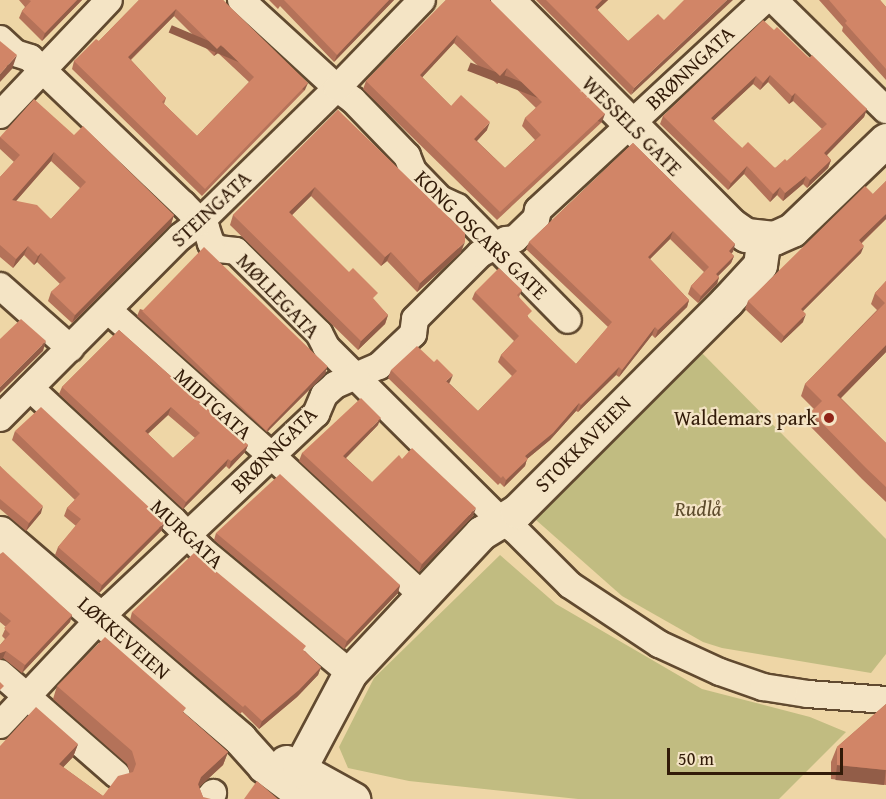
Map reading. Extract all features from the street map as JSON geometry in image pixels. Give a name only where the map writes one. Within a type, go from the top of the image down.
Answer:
[{"type":"main road","name":"WESSELS GATE","points":[[507,0],[731,225],[746,235],[764,238]]},
{"type":"main road","points":[[764,238],[792,230],[886,140]]},
{"type":"main road","name":"STOKKAVEIEN","points":[[303,784],[350,673],[485,529],[517,511],[726,302],[760,265],[764,238]]},
{"type":"main road","name":"LØKKEVEIEN","points":[[0,533],[246,744],[276,755],[303,784],[353,799]]},
{"type":"street","points":[[0,115],[109,0]]},
{"type":"street","name":"KONG OSCARS GATE","points":[[241,0],[353,100],[407,156],[413,171],[440,199],[457,207],[568,320]]},
{"type":"street","name":"STEINGATA","points":[[0,418],[180,237],[200,222],[337,88],[422,0]]},
{"type":"street","name":"BRØNNGATA","points":[[0,725],[101,618],[316,414],[324,396],[335,385],[379,366],[413,334],[415,319],[480,254],[515,239],[536,219],[538,210],[765,0]]},
{"type":"street","points":[[774,0],[886,110]]},
{"type":"street","name":"MØLLEGATA","points":[[0,39],[15,53],[30,58],[42,69],[206,228],[211,243],[218,249],[236,251],[319,333],[326,347],[500,520],[515,530],[570,585],[659,644],[683,656],[763,687],[808,694],[886,700]]},
{"type":"street","points":[[0,286],[70,348]]},
{"type":"street","name":"MIDTGATA","points":[[108,311],[272,456],[422,595]]},
{"type":"street","name":"MURGATA","points":[[30,388],[202,550],[350,673]]},
{"type":"street","points":[[0,674],[117,775]]},
{"type":"green space","name":"Rudlå","points":[[699,350],[886,539],[886,654],[871,673],[722,648],[703,642],[622,596],[527,512]]},
{"type":"green space","points":[[500,555],[556,604],[702,689],[810,717],[846,732],[779,799],[578,799],[409,781],[348,768],[339,747],[374,678]]},
{"type":"building","points":[[29,0],[77,0],[45,33],[22,11],[31,1]]},
{"type":"building","points":[[139,0],[223,0],[308,83],[205,189],[74,61],[96,39],[99,41]],"holes":[[[176,9],[217,49],[221,45],[254,77],[197,136],[162,102],[166,98],[128,57]]]},
{"type":"building","points":[[284,0],[389,0],[337,55]]},
{"type":"building","points":[[446,0],[490,0],[605,114],[500,212],[366,81]],"holes":[[[457,35],[500,76],[507,68],[542,102],[525,118],[541,135],[505,168],[474,139],[490,122],[461,95],[451,106],[420,75]]]},
{"type":"building","points":[[546,0],[602,0],[595,7],[628,41],[658,14],[664,20],[684,0],[727,0],[634,88]]},
{"type":"building","points":[[829,0],[880,0],[886,7],[886,69],[845,23],[847,21]]},
{"type":"building","points":[[763,20],[774,30],[777,27],[809,58],[812,55],[867,109],[824,153],[831,160],[810,180],[806,176],[785,193],[780,187],[773,194],[747,166],[731,183],[663,116]],"holes":[[[770,75],[792,96],[795,93],[827,124],[787,161],[785,159],[775,168],[748,142],[742,148],[711,118],[756,76],[763,83]]]},
{"type":"building","points":[[0,41],[17,55],[0,74]]},
{"type":"building","points":[[34,99],[74,135],[83,126],[174,215],[75,315],[51,292],[66,278],[41,253],[38,256],[28,246],[16,259],[0,245],[0,177],[20,155],[0,137]],"holes":[[[54,152],[86,182],[51,219],[37,205],[12,200]]]},
{"type":"building","points":[[338,110],[465,233],[465,242],[420,283],[391,252],[385,257],[315,187],[289,212],[349,272],[353,268],[378,293],[373,298],[388,315],[361,341],[233,215]]},
{"type":"building","points":[[633,143],[735,244],[729,251],[734,256],[716,274],[719,277],[701,296],[691,286],[709,267],[673,231],[648,257],[689,300],[658,330],[655,327],[622,370],[619,367],[581,405],[579,403],[553,433],[525,456],[528,459],[506,480],[503,476],[501,478],[391,370],[417,346],[434,362],[437,359],[453,375],[446,381],[478,411],[517,371],[501,355],[519,336],[475,292],[499,268],[522,290],[517,295],[532,311],[527,316],[576,364],[612,322],[529,242]]},
{"type":"building","points":[[886,181],[886,214],[859,240],[864,246],[801,309],[806,314],[784,336],[748,301],[865,186],[873,194]]},
{"type":"building","points":[[204,247],[328,366],[266,431],[142,311]]},
{"type":"building","name":"Waldemars park","points":[[886,281],[886,345],[837,395],[886,443],[886,487],[811,412],[822,401],[805,384],[885,303],[875,293]]},
{"type":"building","points":[[21,319],[46,341],[0,387],[0,339]]},
{"type":"building","points":[[119,330],[248,445],[231,461],[228,459],[186,502],[62,387]],"holes":[[[171,407],[200,433],[173,458],[145,431]]]},
{"type":"building","points":[[361,398],[381,418],[343,456],[372,482],[399,455],[402,459],[412,448],[476,508],[422,564],[302,453]]},
{"type":"building","points":[[41,407],[165,522],[102,585],[58,547],[81,519],[67,508],[80,494],[15,431]]},
{"type":"building","points":[[0,466],[43,506],[29,523],[0,499]]},
{"type":"building","points":[[280,474],[400,585],[347,641],[216,533]]},
{"type":"building","points":[[3,552],[72,615],[25,665],[6,651],[0,653],[0,645],[10,634],[4,628],[11,621],[0,612],[0,554]]},
{"type":"building","points":[[194,553],[306,646],[303,650],[321,667],[299,690],[262,721],[132,612]]},
{"type":"building","points":[[105,637],[186,708],[183,712],[228,752],[201,777],[198,784],[203,797],[211,799],[0,799],[0,746],[36,707],[78,744],[59,764],[103,796],[118,776],[133,772],[136,764],[132,751],[57,686]]},
{"type":"building","points":[[886,704],[886,770],[837,765],[837,747]]},
{"type":"building","points":[[257,781],[278,799],[244,799]]},
{"type":"place","name":"Waldemars park","points":[[829,418]]}]
